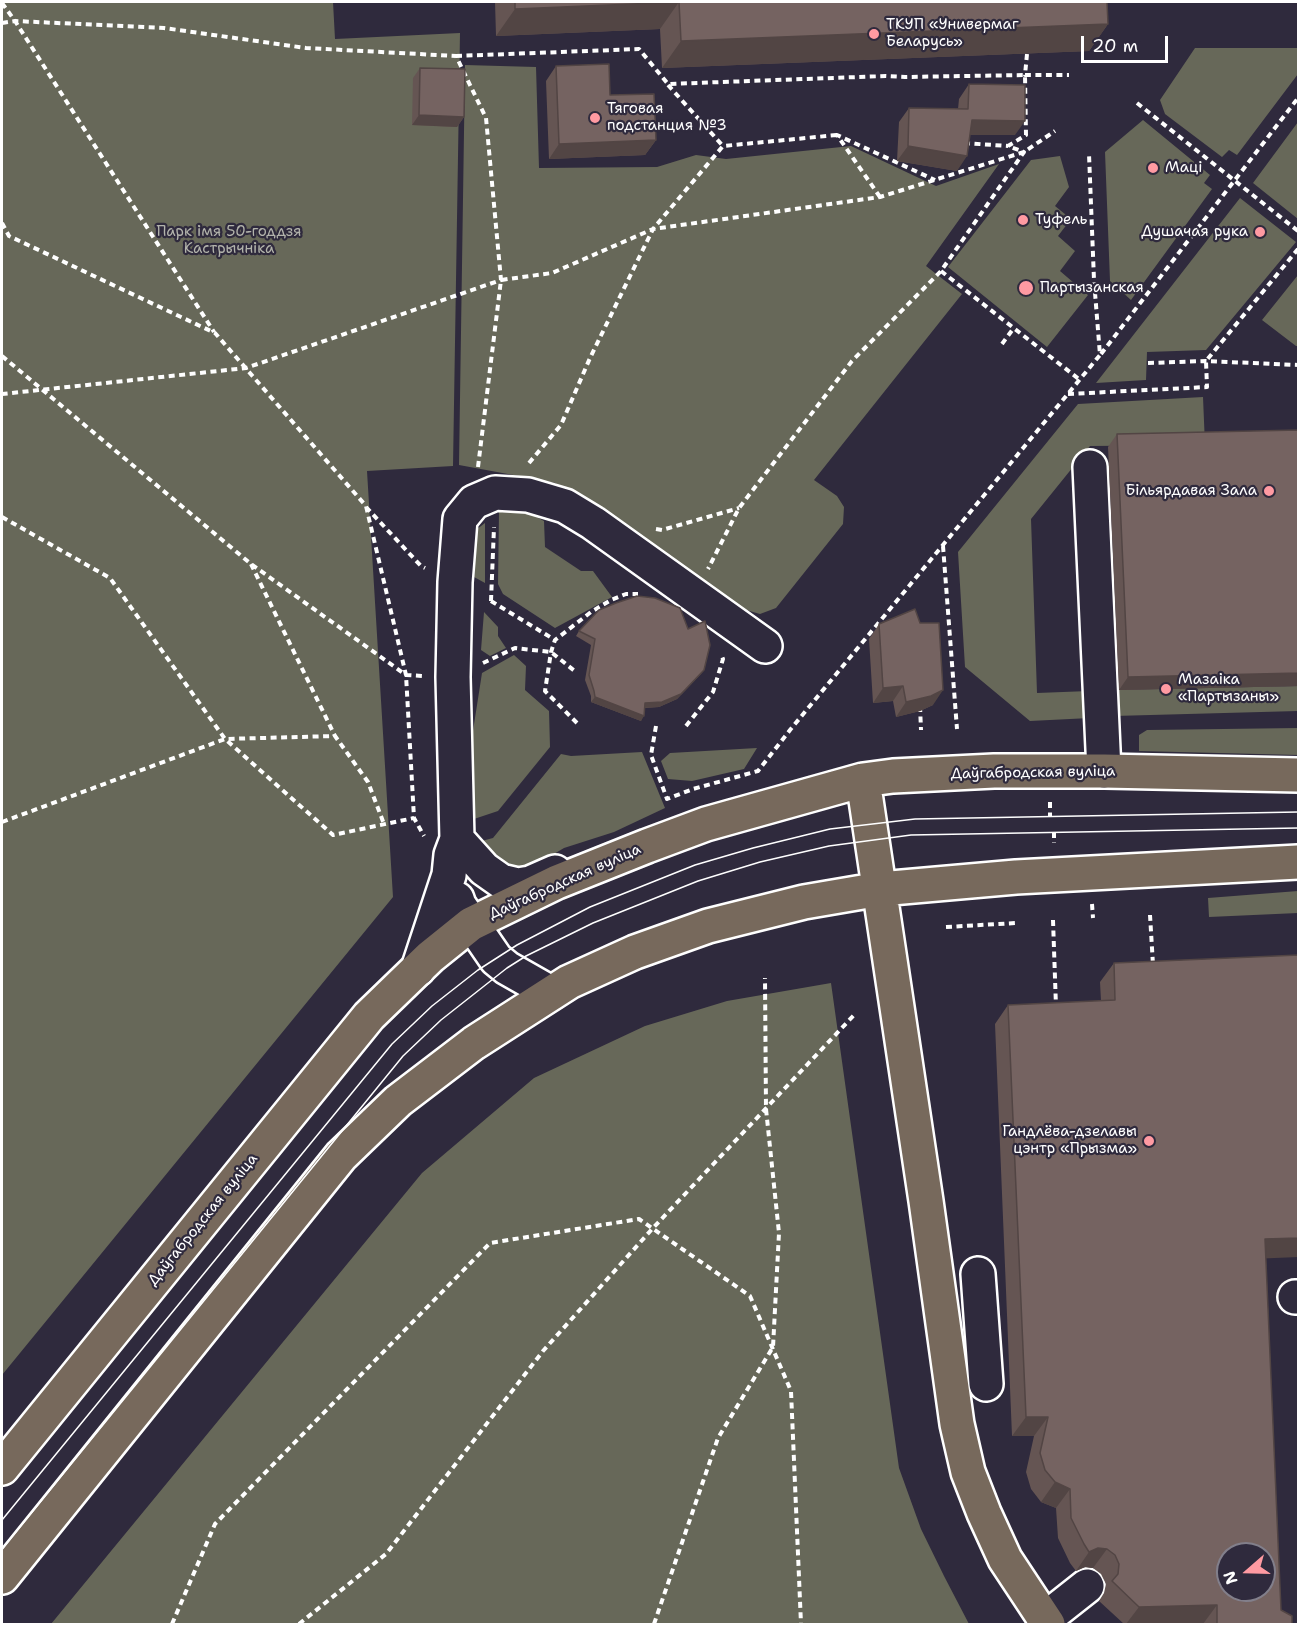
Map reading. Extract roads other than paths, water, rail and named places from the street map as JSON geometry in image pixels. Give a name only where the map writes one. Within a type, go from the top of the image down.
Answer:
[{"type":"main road","name":"Даўгабродская вуліца","points":[[2,1468],[369,1016],[430,957],[471,924],[557,882],[706,824],[863,780],[893,776],[994,771],[1299,775]]},
{"type":"main road","points":[[863,780],[957,1424],[968,1472],[984,1514],[1005,1558],[1046,1622]]},
{"type":"main road","points":[[2,1578],[341,1156],[408,1094],[474,1043],[569,982],[635,952],[708,926],[804,902],[880,889],[1016,877],[1299,862]]},
{"type":"lane","points":[[1090,467],[1104,771]]},
{"type":"lane","points":[[418,969],[449,875],[451,855],[443,841],[460,519],[484,497],[528,495],[564,506],[593,523],[693,597],[765,646]]},
{"type":"lane","points":[[443,841],[501,881],[519,885],[530,883],[571,865],[602,864]]},
{"type":"lane","points":[[449,875],[459,905],[496,959],[507,968],[551,993]]},
{"type":"lane","points":[[952,1387],[998,1383],[978,1274]]},
{"type":"lane","points":[[1046,1622],[1087,1586]]},
{"type":"tram line","points":[[2,1520],[392,1044],[432,1006],[478,970],[517,945],[590,907],[695,865],[830,829],[915,819],[1298,812]]},
{"type":"tram line","points":[[2,1549],[403,1056],[441,1020],[507,968],[526,956],[593,923],[698,881],[760,862],[829,846],[911,835],[1298,828]]},
{"type":"place","name":"ТКУП «Универмаг Беларусь»","points":[[874,34]]},
{"type":"place","name":"Тяговая подстанция №3","points":[[595,118]]},
{"type":"place","name":"Маці","points":[[1153,168]]},
{"type":"place","name":"Туфель","points":[[1023,220]]},
{"type":"place","name":"Душачая рука","points":[[1260,232]]},
{"type":"place","name":"Партызанская","points":[[1026,288]]},
{"type":"place","name":"Більярдавая Зала","points":[[1269,491]]},
{"type":"place","name":"Мазаіка «Партызаны»","points":[[1166,689]]},
{"type":"place","name":"Гандлёва-дзелавы цэнтр «Прызма»","points":[[1149,1141]]},
{"type":"park label","name":"Парк імя 50-годдзя Кастрычніка","points":[[229,240]]}]
